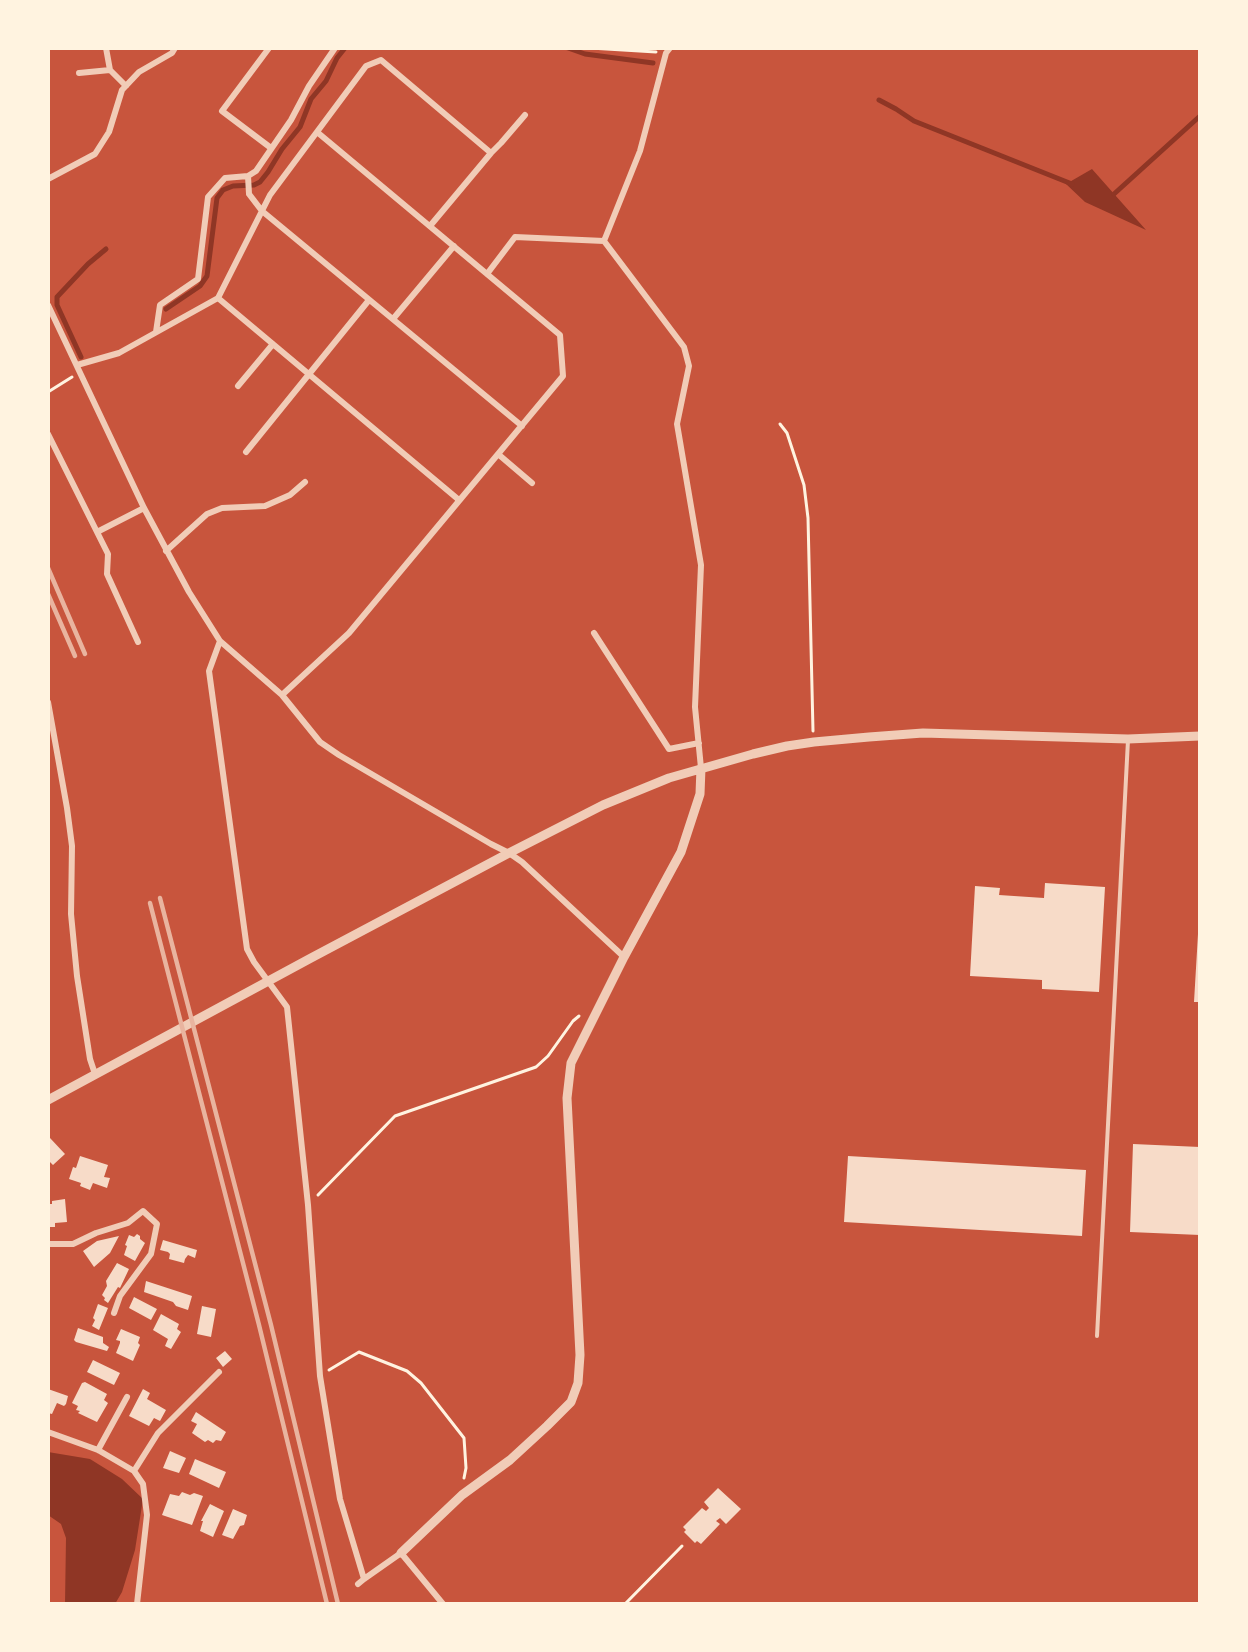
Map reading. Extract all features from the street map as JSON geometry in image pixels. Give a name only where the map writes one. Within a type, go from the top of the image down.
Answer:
[{"type":"street","points":[[106,48],[110,70],[126,86]]},
{"type":"street","points":[[48,178],[95,154],[109,132],[122,90],[139,72],[172,53],[175,48]]},
{"type":"street","points":[[269,48],[222,111],[271,148]]},
{"type":"street","points":[[156,332],[159,305],[198,279],[208,197],[225,178],[248,176],[256,171],[291,120],[309,86],[335,48]]},
{"type":"street","points":[[604,241],[640,152],[668,50]]},
{"type":"street","points":[[77,365],[119,353],[218,298],[270,195],[366,66],[381,60],[491,153]]},
{"type":"street","points":[[79,73],[110,70]]},
{"type":"street","points":[[430,226],[525,115]]},
{"type":"street","points":[[282,695],[349,633],[563,376],[560,335],[317,132]]},
{"type":"street","points":[[248,176],[249,194],[262,211],[522,426]]},
{"type":"street","points":[[487,274],[515,237],[604,241]]},
{"type":"street","points":[[358,1584],[401,1553],[462,1495],[510,1460],[571,1402],[578,1383],[580,1355],[567,1098],[571,1063],[624,957],[681,852],[700,794],[701,768],[696,707],[702,565],[677,424],[689,366],[684,347],[604,241]]},
{"type":"street","points":[[393,319],[454,246]]},
{"type":"street","points":[[218,298],[459,500]]},
{"type":"street","points":[[246,452],[369,300]]},
{"type":"street","points":[[48,305],[166,551],[220,641],[282,695],[320,742],[491,844],[510,853],[624,957]]},
{"type":"street","points":[[238,386],[273,344]]},
{"type":"street","points":[[48,434],[108,554],[107,574],[138,642]]},
{"type":"street","points":[[498,454],[532,483]]},
{"type":"street","points":[[166,551],[207,514],[222,508],[265,506],[290,495],[305,482]]},
{"type":"street","points":[[98,532],[144,508]]},
{"type":"street","points":[[594,633],[669,749],[699,743]]},
{"type":"street","points":[[220,641],[209,671],[248,949],[254,962],[286,1007],[308,1205],[320,1376],[340,1499],[364,1579]]},
{"type":"street","points":[[48,702],[68,808],[72,846],[71,914],[77,976],[90,1059],[95,1074]]},
{"type":"street","points":[[48,1100],[510,853],[603,805],[669,778],[776,749],[814,742],[923,733],[1128,739],[1200,736]]},
{"type":"street","points":[[48,1244],[74,1244],[96,1233],[128,1223],[143,1210],[157,1224],[151,1254],[120,1296],[114,1313]]},
{"type":"street","points":[[134,1471],[158,1433],[219,1372]]},
{"type":"street","points":[[98,1450],[127,1397]]},
{"type":"street","points":[[48,1432],[98,1450],[134,1471],[143,1484],[147,1515],[137,1604]]},
{"type":"street","points":[[401,1553],[443,1604]]},
{"type":"lane","points":[[1096,1336],[1128,739]]},
{"type":"path","points":[[590,48],[668,50]]},
{"type":"path","points":[[48,392],[80,373]]},
{"type":"path","points":[[780,424],[787,433],[804,485],[808,518],[814,742]]},
{"type":"path","points":[[308,1205],[395,1116],[536,1067],[548,1056],[573,1021],[584,1012],[598,1011]]},
{"type":"path","points":[[320,1376],[359,1352],[407,1371],[421,1383],[464,1438],[466,1468],[462,1495]]},
{"type":"path","points":[[625,1604],[682,1546]]},
{"type":"shaded area","points":[[1092,169],[1146,230],[1085,202],[1066,184]]},
{"type":"shaded area","points":[[48,1452],[90,1459],[122,1479],[143,1499],[135,1550],[122,1592],[115,1604],[65,1604],[66,1538],[61,1524],[48,1515]]},
{"type":"building","points":[[1045,883],[1105,887],[1099,992],[1042,989],[1042,980],[970,976],[975,886],[1000,888],[999,895],[1044,898]]},
{"type":"building","points":[[1198,934],[1200,934],[1200,1002],[1194,1002]]},
{"type":"building","points":[[50,1138],[65,1154],[53,1165],[48,1160],[48,1140]]},
{"type":"building","points":[[1133,1144],[1200,1147],[1200,1235],[1130,1232]]},
{"type":"building","points":[[80,1156],[108,1165],[104,1177],[110,1178],[107,1188],[93,1183],[90,1190],[80,1186],[81,1183],[69,1179]]},
{"type":"building","points":[[848,1156],[1086,1170],[1082,1236],[844,1222]]},
{"type":"building","points":[[65,1199],[67,1222],[55,1223],[55,1227],[48,1227],[48,1204]]},
{"type":"building","points":[[137,1234],[145,1243],[135,1261],[124,1255],[129,1235],[134,1237]]},
{"type":"building","points":[[119,1236],[110,1253],[94,1267],[83,1251],[97,1241]]},
{"type":"building","points":[[163,1240],[197,1250],[195,1258],[188,1255],[184,1263],[169,1259],[168,1252],[160,1250]]},
{"type":"building","points":[[117,1263],[129,1269],[120,1288],[118,1287],[108,1303],[102,1295],[107,1286],[106,1281]]},
{"type":"building","points":[[146,1281],[192,1296],[188,1310],[144,1292]]},
{"type":"building","points":[[134,1297],[157,1309],[151,1320],[129,1308]]},
{"type":"building","points":[[98,1304],[108,1308],[99,1330],[92,1326]]},
{"type":"building","points":[[202,1306],[216,1309],[211,1337],[197,1334]]},
{"type":"building","points":[[161,1314],[179,1324],[177,1329],[181,1332],[171,1349],[165,1346],[168,1339],[153,1330]]},
{"type":"building","points":[[78,1328],[103,1337],[103,1343],[109,1347],[107,1351],[76,1342],[74,1340]]},
{"type":"building","points":[[121,1329],[140,1337],[138,1343],[140,1345],[133,1361],[116,1353],[120,1341],[116,1340]]},
{"type":"building","points":[[225,1351],[232,1359],[223,1367],[216,1358]]},
{"type":"building","points":[[93,1360],[120,1373],[114,1385],[87,1372]]},
{"type":"building","points":[[85,1382],[107,1394],[104,1400],[108,1403],[97,1422],[78,1413],[80,1411],[76,1410],[78,1406],[72,1403],[82,1383]]},
{"type":"building","points":[[48,1389],[68,1396],[66,1404],[64,1406],[57,1403],[52,1414],[48,1413]]},
{"type":"building","points":[[143,1389],[150,1393],[147,1399],[166,1410],[160,1421],[154,1418],[149,1426],[129,1416]]},
{"type":"building","points":[[196,1412],[226,1432],[221,1441],[216,1440],[213,1443],[208,1440],[205,1442],[192,1433],[197,1424],[191,1421]]},
{"type":"building","points":[[170,1451],[186,1458],[179,1473],[163,1468]]},
{"type":"building","points":[[195,1459],[226,1472],[219,1488],[189,1474]]},
{"type":"building","points":[[718,1488],[741,1509],[726,1524],[720,1518],[716,1521],[720,1524],[701,1544],[697,1541],[695,1543],[684,1532],[686,1530],[683,1527],[702,1508],[706,1511],[709,1508],[704,1502]]},
{"type":"building","points":[[182,1492],[203,1496],[192,1525],[162,1515],[170,1494],[179,1496]]},
{"type":"building","points":[[210,1504],[224,1511],[213,1537],[200,1531],[203,1521],[201,1521]]},
{"type":"building","points":[[233,1509],[247,1515],[244,1525],[240,1526],[233,1539],[222,1535]]},
{"type":"waterway","points":[[166,309],[200,286],[207,276],[217,198],[223,190],[233,186],[254,185],[260,182],[300,127],[311,99],[326,81],[337,58],[345,48]]},
{"type":"waterway","points":[[568,48],[585,54],[653,63]]},
{"type":"waterway","points":[[879,100],[914,121],[1072,184]]},
{"type":"waterway","points":[[1114,194],[1200,116]]},
{"type":"waterway","points":[[81,357],[57,305],[57,297],[88,264],[106,249]]},
{"type":"railway","points":[[48,568],[85,654]]},
{"type":"railway","points":[[48,594],[75,656]]},
{"type":"railway","points":[[160,898],[271,1325],[338,1604]]},
{"type":"railway","points":[[150,903],[259,1325],[327,1604]]}]
